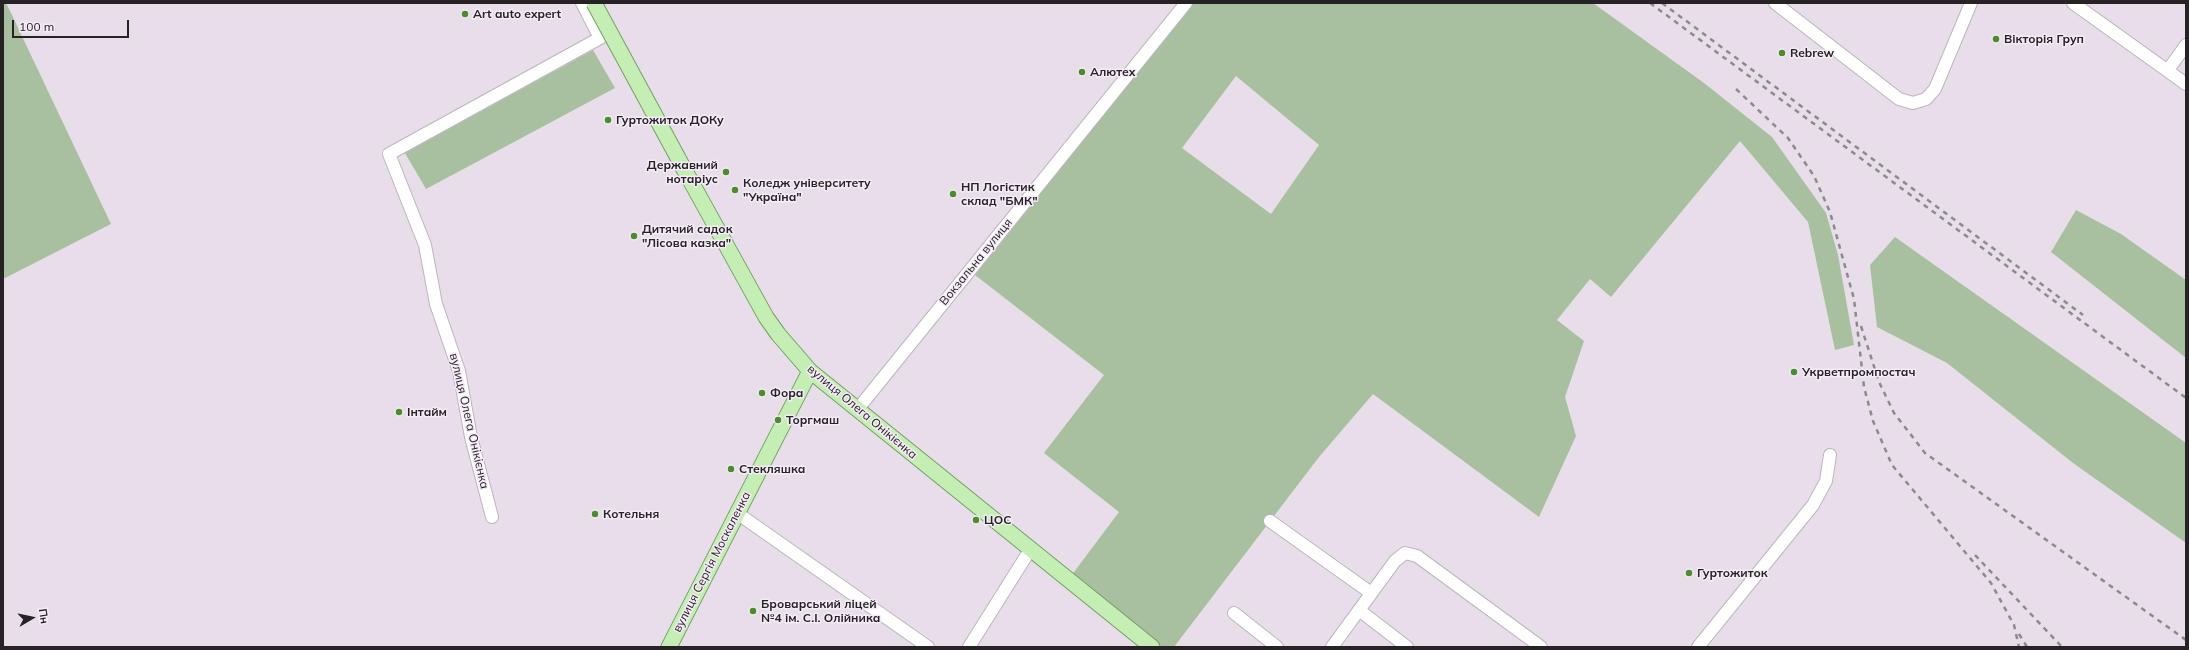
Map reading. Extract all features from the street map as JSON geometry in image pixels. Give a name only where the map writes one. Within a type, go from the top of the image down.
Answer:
[{"type":"main road","name":"вулиця Олега Онікієнка","points":[[594,3],[766,316],[778,334],[810,371],[1152,647]]},
{"type":"main road","name":"вулиця Сергія Москаленка","points":[[669,647],[810,371]]},
{"type":"street","points":[[582,3],[600,38]]},
{"type":"street","points":[[600,38],[604,3]]},
{"type":"street","name":"Вокзальна вулиця","points":[[857,410],[1186,3]]},
{"type":"street","points":[[1775,3],[1899,99],[1910,103],[1926,99],[1934,89],[1970,3]]},
{"type":"street","points":[[2073,3],[2186,84]]},
{"type":"street","name":"вулиця Олега Онікієнка","points":[[492,517],[471,437],[460,371],[436,304],[425,245],[389,154],[600,38]]},
{"type":"street","points":[[2168,70],[2186,45]]},
{"type":"street","points":[[1698,647],[1813,505],[1826,481],[1830,456]]},
{"type":"street","points":[[737,513],[928,647]]},
{"type":"street","points":[[1270,521],[1371,593]]},
{"type":"street","points":[[969,647],[1030,550]]},
{"type":"street","points":[[1332,647],[1395,561],[1405,553],[1417,556],[1541,647]]},
{"type":"street","points":[[1359,610],[1407,647]]},
{"type":"street","points":[[1234,613],[1277,647]]},
{"type":"green space","points":[[3,3],[6,3],[11,13],[111,224],[3,279]]},
{"type":"green space","points":[[1193,3],[1593,3],[1704,83],[1772,137],[1826,213],[1838,255],[1854,345],[1835,350],[1808,222],[1740,141],[1611,297],[1590,279],[1557,320],[1584,341],[1565,397],[1576,436],[1539,517],[1373,394],[1319,457],[1174,647],[1152,647],[1068,580],[1119,512],[1044,453],[1104,375],[975,275]],"holes":[[[1236,76],[1319,145],[1271,214],[1182,148]]]},
{"type":"green space","points":[[593,50],[615,88],[426,189],[405,153]]},
{"type":"green space","points":[[2076,210],[2121,234],[2186,280],[2186,358],[2051,252]]},
{"type":"green space","points":[[1895,237],[2186,443],[2186,543],[2073,463],[1947,363],[1877,327],[1870,265]]},
{"type":"railway","points":[[1650,3],[2186,398]]},
{"type":"railway","points":[[1662,3],[2083,315]]},
{"type":"railway","points":[[1736,89],[1788,138],[1814,176],[1830,212],[1854,299],[1864,387],[1873,421],[1892,465],[1991,583],[2014,625],[2019,647]]},
{"type":"railway","points":[[1861,326],[1879,382],[1894,413],[1925,453],[2186,640]]},
{"type":"railway","points":[[1975,555],[2062,647]]},
{"type":"railway","points":[[2019,634],[2027,647]]},
{"type":"place","name":"Art auto expert","points":[[465,14]]},
{"type":"place","name":"Вікторія Груп","points":[[1996,39]]},
{"type":"place","name":"Rebrew","points":[[1782,53]]},
{"type":"place","name":"Алютех","points":[[1082,72]]},
{"type":"place","name":"Гуртожиток ДОКу","points":[[608,120]]},
{"type":"place","name":"Державний нотаріус","points":[[726,172]]},
{"type":"place","name":"Коледж університету \"Україна\"","points":[[735,190]]},
{"type":"place","name":"НП Логістик склад \"БМК\"","points":[[953,194]]},
{"type":"place","name":"Дитячий садок \"Лісова казка\"","points":[[634,236]]},
{"type":"place","name":"Укрветпромпостач","points":[[1794,372]]},
{"type":"place","name":"Фора","points":[[762,393]]},
{"type":"place","name":"Інтайм","points":[[399,412]]},
{"type":"place","name":"Торгмаш","points":[[778,420]]},
{"type":"place","name":"Стекляшка","points":[[731,469]]},
{"type":"place","name":"Котельня","points":[[595,514]]},
{"type":"place","name":"ЦОС","points":[[976,520]]},
{"type":"place","name":"Гуртожиток","points":[[1689,573]]},
{"type":"place","name":"Броварський ліцей №4 ім. С.І. Олійника","points":[[753,611]]}]
